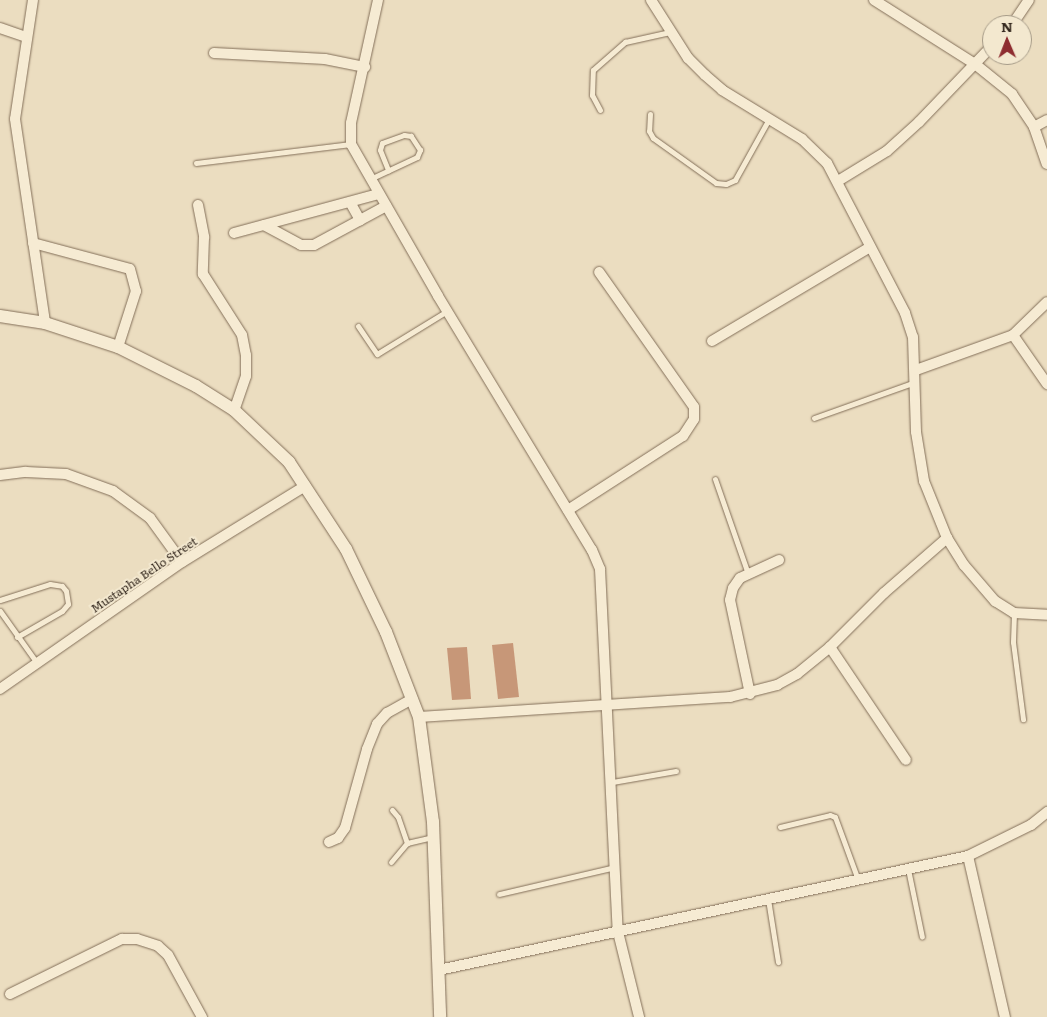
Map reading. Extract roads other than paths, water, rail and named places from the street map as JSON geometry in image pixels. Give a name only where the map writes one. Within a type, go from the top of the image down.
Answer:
[{"type":"street","points":[[34,0],[26,37],[15,119],[45,323]]},
{"type":"street","points":[[378,0],[365,67],[351,123],[351,144],[448,311],[568,510],[600,569],[618,932],[639,1017]]},
{"type":"street","points":[[651,0],[688,58],[722,90],[817,150],[838,182],[905,313],[913,337],[916,370],[916,432],[924,481],[947,538],[964,565],[995,601],[1014,612],[1047,615]]},
{"type":"street","points":[[874,0],[975,64],[1012,94],[1034,127],[1047,164]]},
{"type":"street","points":[[1019,15],[1029,0]]},
{"type":"street","points":[[0,28],[26,37]]},
{"type":"street","points":[[214,53],[325,59],[365,67]]},
{"type":"street","points":[[838,182],[886,151],[982,57]]},
{"type":"street","points":[[1034,127],[1047,120]]},
{"type":"street","points":[[234,233],[379,194]]},
{"type":"street","points":[[350,202],[360,220]]},
{"type":"street","points":[[198,205],[204,238],[204,274],[242,336],[246,355],[246,376],[234,410]]},
{"type":"street","points":[[264,225],[308,246],[386,206]]},
{"type":"street","points":[[33,243],[130,270],[136,291],[118,347]]},
{"type":"street","points":[[712,341],[870,247]]},
{"type":"street","points":[[568,510],[683,436],[694,419],[694,407],[599,272]]},
{"type":"street","points":[[916,370],[1013,335],[1047,302]]},
{"type":"street","points":[[4,319],[45,323],[118,347],[196,386],[234,410],[289,462],[346,549],[386,632],[419,717],[434,837],[440,1017]]},
{"type":"street","points":[[1013,335],[1047,384]]},
{"type":"street","points":[[0,475],[26,472],[66,474],[113,491],[150,518],[182,562]]},
{"type":"street","name":"Mustapha Bello Street","points":[[0,689],[182,562],[305,486]]},
{"type":"street","points":[[419,717],[608,707],[750,694],[797,674],[830,647],[947,538]]},
{"type":"street","points":[[750,694],[730,600],[733,588],[748,574],[779,560]]},
{"type":"street","points":[[830,647],[906,760]]},
{"type":"street","points":[[329,842],[338,838],[346,828],[367,748],[377,724],[387,713],[412,699]]},
{"type":"street","points":[[439,970],[968,856],[1031,825],[1047,812]]},
{"type":"street","points":[[968,856],[1005,1017]]},
{"type":"street","points":[[10,994],[122,940],[137,939],[158,946],[168,955],[202,1017]]},
{"type":"lane","points":[[600,110],[592,95],[593,70],[625,42],[671,32]]},
{"type":"lane","points":[[650,114],[649,131],[653,138],[716,183],[726,184],[735,180],[769,118]]},
{"type":"lane","points":[[370,179],[388,170],[420,153],[411,136],[404,136],[382,144],[380,150],[388,170]]},
{"type":"lane","points":[[196,163],[351,144]]},
{"type":"lane","points":[[358,326],[377,354],[448,311]]},
{"type":"lane","points":[[814,418],[916,382]]},
{"type":"lane","points":[[715,479],[748,574]]},
{"type":"lane","points":[[0,600],[50,584],[62,586],[69,598],[62,611],[17,637]]},
{"type":"lane","points":[[0,611],[37,663]]},
{"type":"lane","points":[[1014,612],[1013,636],[1023,719]]},
{"type":"lane","points":[[612,782],[676,771]]},
{"type":"lane","points":[[392,810],[398,817],[407,843]]},
{"type":"lane","points":[[780,827],[830,815],[835,816],[858,880]]},
{"type":"lane","points":[[391,862],[407,843],[434,837]]},
{"type":"lane","points":[[499,894],[615,867]]},
{"type":"lane","points":[[908,869],[922,937]]},
{"type":"lane","points":[[768,900],[778,962]]}]
